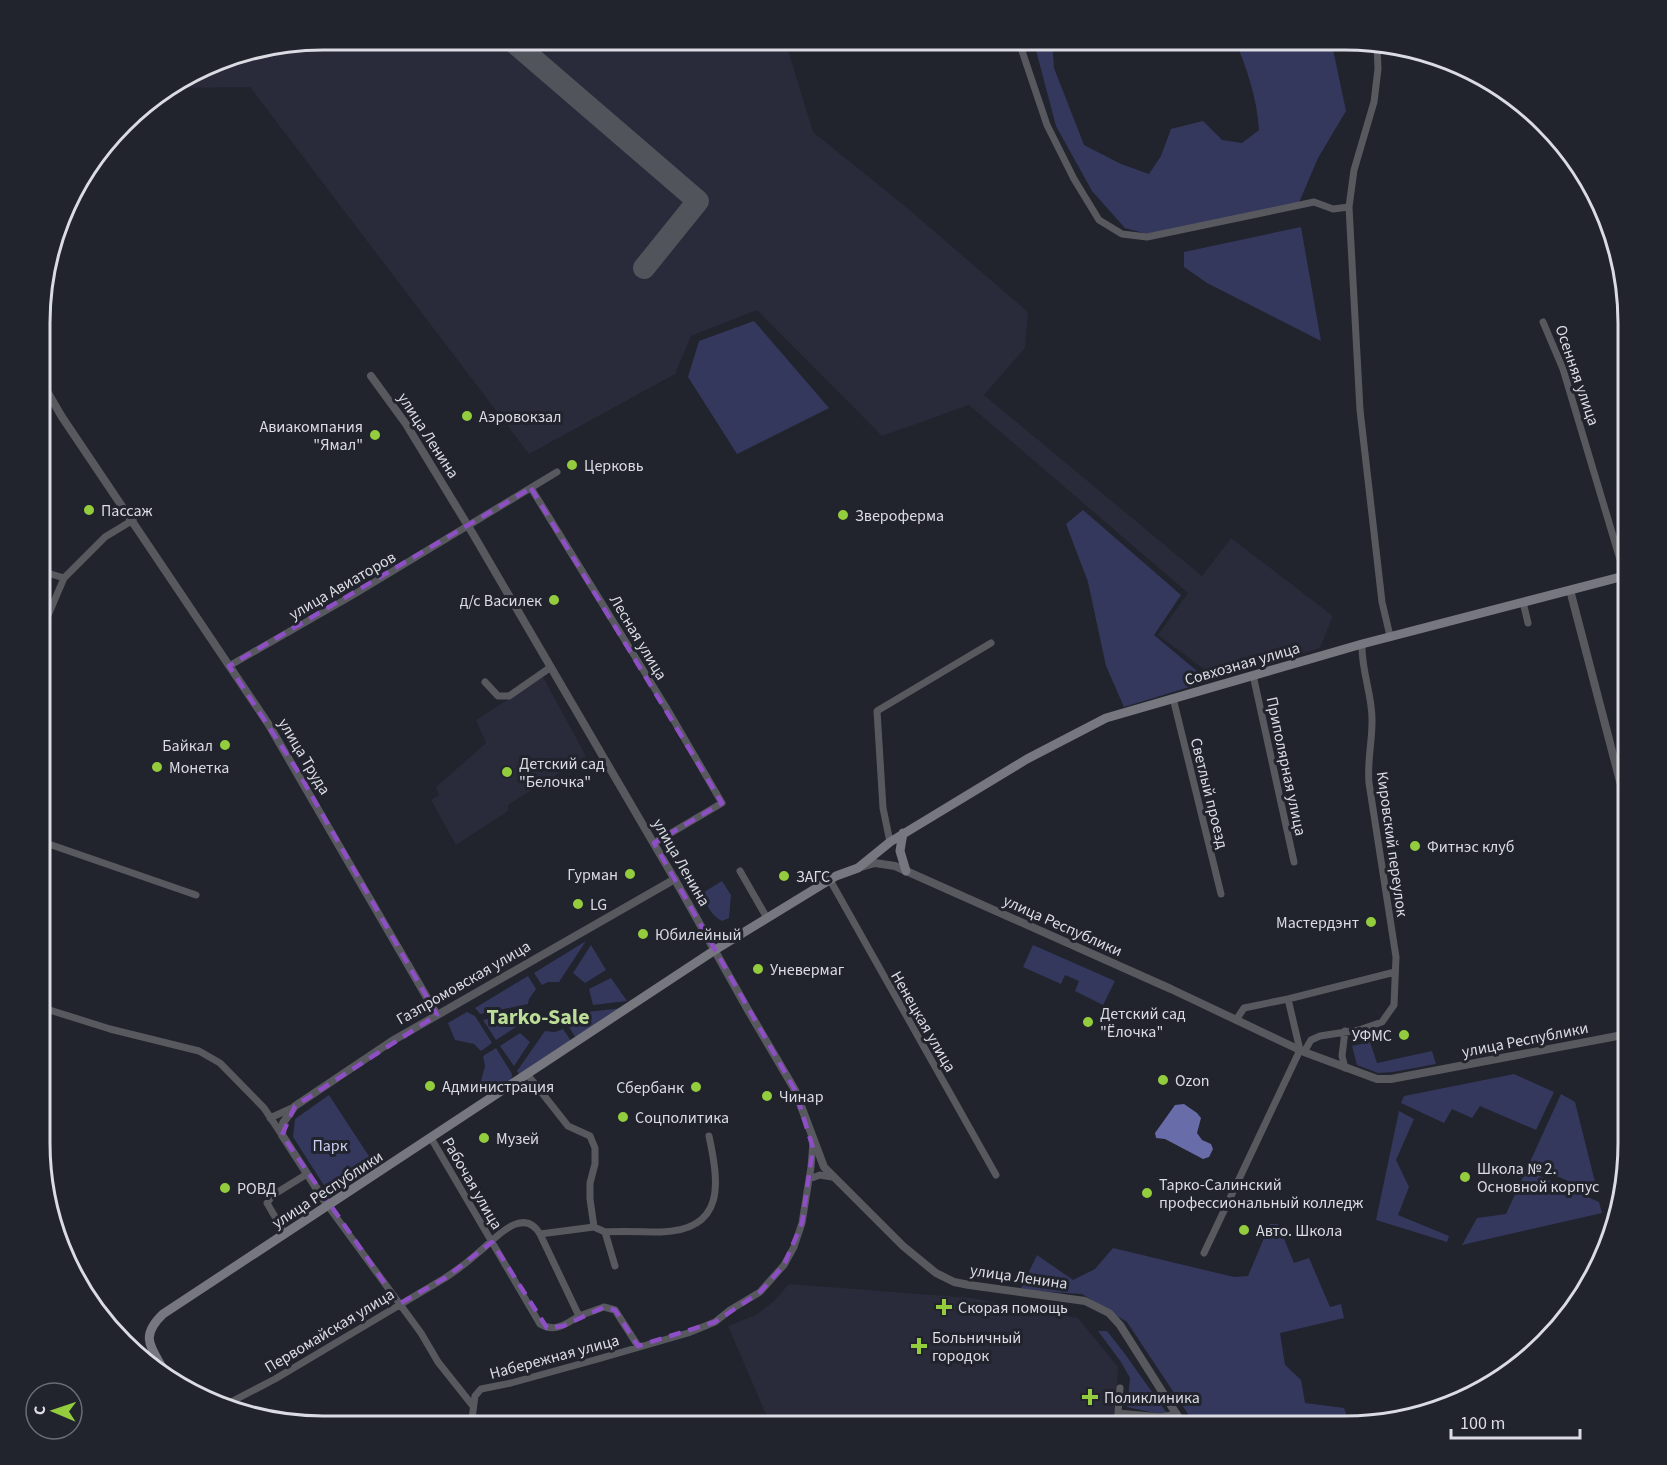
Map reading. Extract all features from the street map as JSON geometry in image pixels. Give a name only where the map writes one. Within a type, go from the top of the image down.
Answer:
[{"type":"main road","name":"Совхозная улица","points":[[858,868],[903,833],[1027,759],[1106,718],[1390,636],[1618,578]]},
{"type":"main road","points":[[903,833],[900,851],[906,871]]},
{"type":"main road","name":"улица Республики","points":[[159,1361],[152,1348],[149,1334],[152,1324],[163,1314],[715,950],[830,880],[858,868]]},
{"type":"street","points":[[1022,50],[1047,125],[1074,179],[1099,220],[1122,234],[1147,237],[1314,202],[1333,209],[1349,207]]},
{"type":"street","points":[[1377,52],[1378,69],[1374,102],[1354,170],[1349,207],[1360,410],[1382,602],[1390,636]]},
{"type":"street","name":"Осенняя улица","points":[[1543,322],[1563,369],[1618,550]]},
{"type":"street","name":"улица Ленина","points":[[371,376],[406,424],[469,527],[675,879],[795,1090],[819,1157],[832,1177],[903,1246],[936,1273],[954,1282],[1085,1301],[1109,1313],[1120,1325],[1177,1414]]},
{"type":"street","name":"улица Труда","points":[[50,396],[269,725],[437,1016]]},
{"type":"street","name":"улица Авиаторов","points":[[229,666],[469,527],[557,472]]},
{"type":"street","name":"Лесная улица","points":[[531,488],[666,706],[722,802],[654,843]]},
{"type":"street","points":[[50,611],[64,578],[105,537],[133,520]]},
{"type":"street","points":[[50,574],[64,578]]},
{"type":"street","points":[[1570,590],[1618,774]]},
{"type":"street","points":[[1522,602],[1528,623]]},
{"type":"street","points":[[890,842],[883,808],[877,711],[991,642]]},
{"type":"street","name":"Кировский переулок","points":[[1345,1031],[1382,1022],[1394,1005],[1396,957],[1367,765],[1372,723],[1371,706],[1362,663],[1362,644]]},
{"type":"street","points":[[485,682],[498,696],[509,696],[551,667]]},
{"type":"street","name":"Приполярная улица","points":[[1253,675],[1294,862]]},
{"type":"street","name":"Светлый проезд","points":[[1173,698],[1221,894]]},
{"type":"street","points":[[50,845],[196,896]]},
{"type":"street","name":"улица Республики","points":[[858,868],[875,862],[895,866],[1302,1051],[1377,1080],[1618,1036]]},
{"type":"street","points":[[740,871],[768,918]]},
{"type":"street","name":"Газпромовская улица","points":[[270,1118],[295,1106],[392,1041],[675,879]]},
{"type":"street","name":"Ненецкая улица","points":[[830,880],[996,1174]]},
{"type":"street","points":[[1236,1020],[1244,1008],[1395,972]]},
{"type":"street","points":[[1288,999],[1302,1051]]},
{"type":"street","points":[[50,1010],[110,1029],[199,1051],[220,1063],[264,1108],[328,1206],[421,1333],[438,1362],[473,1406],[472,1416]]},
{"type":"street","points":[[1204,1253],[1302,1051],[1311,1040],[1345,1031],[1342,1056],[1345,1068]]},
{"type":"street","points":[[527,1074],[568,1126],[590,1136],[596,1148],[590,1199],[594,1227]]},
{"type":"street","points":[[282,1136],[283,1123],[295,1106]]},
{"type":"street","points":[[579,1316],[540,1234],[594,1227],[605,1232],[630,1230],[663,1232],[701,1220],[714,1202],[717,1179],[709,1136]]},
{"type":"street","name":"Рабочая улица","points":[[431,1138],[540,1324],[547,1328],[563,1326],[579,1316],[604,1307],[615,1310],[638,1346]]},
{"type":"street","name":"улица Ленина","points":[[638,1346],[688,1333],[715,1322],[760,1292],[784,1265],[794,1247],[802,1223],[813,1140]]},
{"type":"street","points":[[285,1234],[267,1203],[273,1196],[307,1174]]},
{"type":"street","points":[[809,1179],[820,1175],[832,1177]]},
{"type":"street","name":"Первомайская улица","points":[[234,1401],[275,1379],[445,1278],[492,1242],[498,1233],[515,1224],[531,1225],[540,1234]]},
{"type":"street","points":[[605,1232],[615,1266]]},
{"type":"street","name":"Набережная улица","points":[[473,1406],[475,1396],[481,1389],[566,1368],[638,1346]]},
{"type":"street","points":[[1118,1416],[1120,1388]]},
{"type":"street","points":[[1118,1413],[1150,1416]]},
{"type":"street","points":[[1166,1416],[1177,1414]]},
{"type":"highlighted area","points":[[531,488],[722,803],[654,843],[795,1090],[813,1148],[802,1223],[784,1265],[760,1292],[715,1322],[638,1346],[615,1310],[604,1307],[563,1326],[547,1328],[492,1242],[445,1278],[399,1304],[282,1135],[295,1106],[437,1015],[297,770],[229,666]]},
{"type":"shaded area","points":[[305,50],[788,50],[813,132],[905,206],[1028,312],[1025,348],[984,395],[1202,576],[1231,538],[1333,616],[1320,648],[1217,679],[1158,635],[1188,593],[969,405],[882,436],[757,310],[691,336],[675,374],[529,454],[250,87],[183,88],[235,64],[269,55]]},
{"type":"shaded area","name":"Детский сад \"Белочка\"","points":[[543,677],[586,756],[508,805],[508,811],[456,845],[431,800],[439,795],[436,787],[486,743],[476,720]]},
{"type":"shaded area","points":[[1184,1104],[1201,1118],[1197,1133],[1202,1140],[1211,1144],[1213,1149],[1209,1157],[1203,1159],[1165,1139],[1156,1138],[1155,1133],[1175,1105]]},
{"type":"shaded area","name":"Больничный городок","points":[[789,1284],[972,1298],[1078,1318],[1118,1367],[1116,1416],[767,1416],[728,1326],[756,1315],[774,1301]]},
{"type":"green space","points":[[1036,50],[1053,50],[1054,68],[1084,145],[1121,164],[1149,174],[1161,156],[1171,129],[1203,121],[1222,140],[1242,143],[1259,130],[1251,84],[1239,50],[1333,50],[1346,111],[1318,158],[1298,205],[1151,235],[1125,228],[1092,191],[1056,126]]},
{"type":"green space","points":[[1301,227],[1321,341],[1207,283],[1184,267],[1184,252]]},
{"type":"green space","points":[[754,321],[829,408],[737,454],[688,377],[699,341]]},
{"type":"green space","points":[[1083,510],[1181,595],[1154,635],[1209,681],[1124,707],[1106,666],[1088,582],[1066,524]]},
{"type":"green space","points":[[722,881],[731,895],[729,918],[722,921],[712,913],[701,894]]},
{"type":"green space","points":[[586,941],[559,982],[548,982],[542,985],[534,973]]},
{"type":"green space","points":[[591,945],[606,970],[585,983],[573,973]]},
{"type":"green space","points":[[1033,945],[1115,981],[1103,1005],[1075,991],[1079,981],[1065,975],[1061,984],[1023,967]]},
{"type":"green space","points":[[528,976],[536,989],[528,1004],[480,1014],[475,1008]]},
{"type":"green space","points":[[611,978],[627,1001],[593,1005],[589,989]]},
{"type":"green space","points":[[623,1008],[576,1038],[569,1027],[578,1013]]},
{"type":"green space","points":[[467,1012],[475,1016],[492,1043],[481,1051],[474,1044],[455,1040],[448,1023]]},
{"type":"green space","points":[[512,1014],[516,1027],[496,1040],[483,1020]]},
{"type":"green space","points":[[563,1029],[571,1041],[520,1075],[517,1071],[545,1031],[555,1032]]},
{"type":"green space","points":[[520,1033],[530,1042],[514,1066],[500,1046]]},
{"type":"green space","points":[[1370,1042],[1377,1063],[1432,1051],[1436,1064],[1378,1073],[1357,1065],[1352,1046]]},
{"type":"green space","points":[[496,1048],[512,1074],[511,1081],[493,1093],[481,1081],[485,1066],[483,1056]]},
{"type":"green space","points":[[1514,1074],[1554,1092],[1536,1130],[1480,1106],[1472,1118],[1452,1109],[1444,1123],[1401,1103],[1404,1096]]},
{"type":"green space","points":[[1561,1094],[1575,1102],[1598,1194],[1529,1164]]},
{"type":"green space","name":"Парк","points":[[329,1095],[372,1161],[329,1188],[325,1187],[293,1137],[295,1119]]},
{"type":"green space","points":[[1399,1111],[1414,1119],[1396,1160],[1409,1187],[1398,1215],[1449,1236],[1447,1242],[1376,1220]]},
{"type":"green space","points":[[1526,1170],[1599,1202],[1602,1213],[1462,1245],[1477,1218],[1506,1214]]},
{"type":"green space","points":[[1270,1224],[1278,1224],[1294,1263],[1309,1258],[1330,1307],[1341,1304],[1344,1318],[1280,1333],[1285,1365],[1301,1380],[1305,1403],[1344,1408],[1347,1416],[1189,1416],[1127,1322],[1082,1294],[1020,1290],[1037,1255],[1073,1280],[1095,1269],[1113,1248],[1234,1277],[1248,1276]]},
{"type":"green space","points":[[1098,1331],[1107,1331],[1169,1416],[1127,1407],[1130,1378]]},
{"type":"taxiway","points":[[523,50],[698,201],[644,268]]},
{"type":"place","name":"Аэровокзал","points":[[467,416]]},
{"type":"place","name":"Авиакомпания \"Ямал\"","points":[[375,435]]},
{"type":"place","name":"Церковь","points":[[572,465]]},
{"type":"place","name":"Пассаж","points":[[89,510]]},
{"type":"place","name":"Звероферма","points":[[843,515]]},
{"type":"place","name":"д/с Василек","points":[[554,600]]},
{"type":"place","name":"Байкал","points":[[225,745]]},
{"type":"place","name":"Монетка","points":[[157,767]]},
{"type":"place","name":"Детский сад \"Белочка\"","points":[[507,772]]},
{"type":"place","name":"Фитнэс клуб","points":[[1415,846]]},
{"type":"place","name":"Гурман","points":[[630,874]]},
{"type":"place","name":"ЗАГС","points":[[784,876]]},
{"type":"place","name":"LG","points":[[578,904]]},
{"type":"place","name":"Мастердэнт","points":[[1371,922]]},
{"type":"place","name":"Юбилейный","points":[[643,934]]},
{"type":"place","name":"Уневермаг","points":[[758,969]]},
{"type":"place","name":"Детский сад \"Ёлочка\"","points":[[1088,1022]]},
{"type":"place","name":"УФМС","points":[[1404,1035]]},
{"type":"place","name":"Ozon","points":[[1163,1080]]},
{"type":"place","name":"Администрация","points":[[430,1086]]},
{"type":"place","name":"Сбербанк","points":[[696,1087]]},
{"type":"place","name":"Чинар","points":[[767,1096]]},
{"type":"place","name":"Соцполитика","points":[[623,1117]]},
{"type":"place","name":"Музей","points":[[484,1138]]},
{"type":"place","name":"Школа № 2. Основной корпус","points":[[1465,1177]]},
{"type":"place","name":"РОВД","points":[[225,1188]]},
{"type":"place","name":"Тарко-Салинский профессиональный колледж","points":[[1147,1193]]},
{"type":"place","name":"Авто. Школа","points":[[1244,1230]]},
{"type":"place","name":"Скорая помощь","points":[[944,1307]]},
{"type":"place","name":"Больничный городок","points":[[919,1346]]},
{"type":"place","name":"Поликлиника","points":[[1090,1397]]},
{"type":"district","name":"Tarko-Sale","points":[[538,1016]]}]
